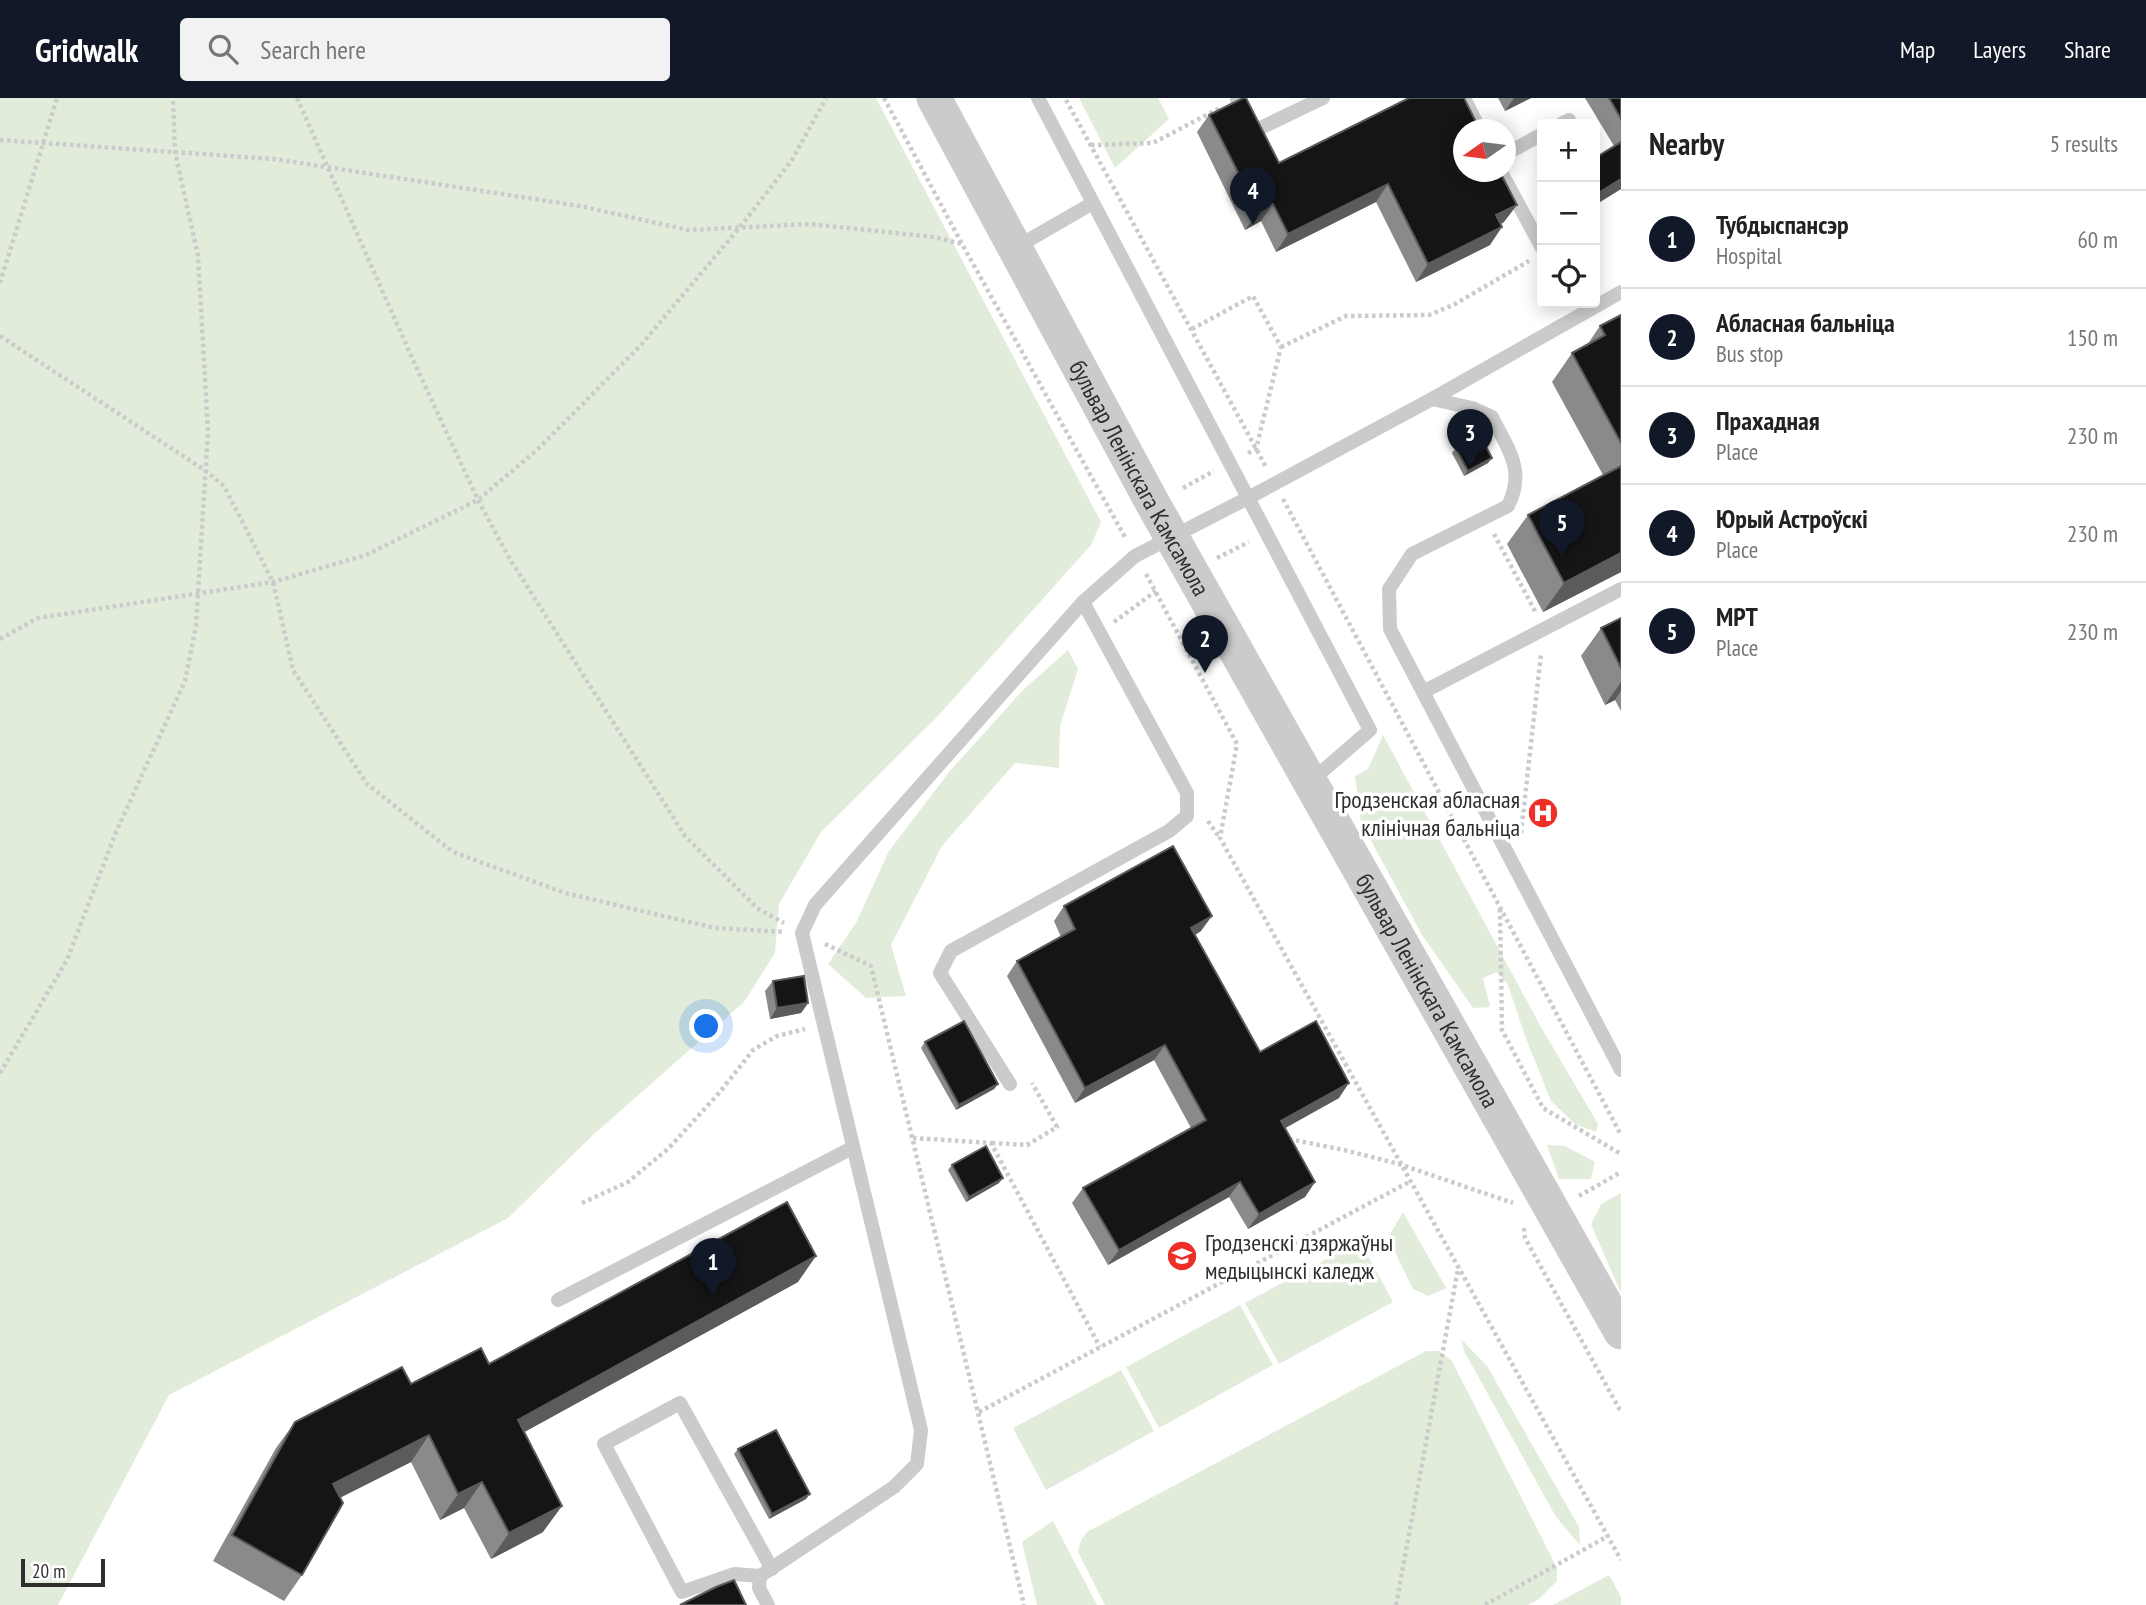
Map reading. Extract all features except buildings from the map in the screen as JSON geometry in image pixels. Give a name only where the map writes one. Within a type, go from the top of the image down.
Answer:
[{"type":"street","name":"бульвар Ленінскага Камсамола","points":[[934,98],[1171,537],[1621,1332]]},
{"type":"lane","points":[[1038,98],[1370,730],[1310,782]]},
{"type":"lane","points":[[1237,100],[1252,132],[1323,98]]},
{"type":"lane","points":[[1464,98],[1474,119]]},
{"type":"lane","points":[[1516,148],[1537,137]]},
{"type":"lane","points":[[1506,182],[1540,245]]},
{"type":"lane","points":[[1014,248],[1093,203]]},
{"type":"lane","points":[[1600,299],[1621,292]]},
{"type":"lane","points":[[768,1605],[759,1588],[766,1573],[894,1487],[917,1464],[921,1430],[802,933],[815,905],[1083,602],[1135,556],[1432,399],[1575,308]]},
{"type":"lane","points":[[1432,399],[1472,408],[1492,417],[1517,468],[1516,490],[1508,506],[1412,554],[1389,589],[1390,629],[1621,1070]]},
{"type":"lane","points":[[1423,692],[1621,589]]},
{"type":"lane","points":[[1010,1084],[940,973],[951,951],[1169,831],[1187,816],[1186,793],[1083,602]]},
{"type":"lane","points":[[558,1300],[852,1148]]},
{"type":"lane","points":[[680,1403],[766,1573],[734,1574],[682,1592],[604,1444],[680,1403]]},
{"type":"path","points":[[0,284],[57,98]]},
{"type":"path","points":[[0,1073],[67,960],[116,832],[185,681],[196,626],[208,431],[198,256],[175,152],[173,98]]},
{"type":"path","points":[[297,98],[478,500],[508,556],[685,836],[757,908],[802,933],[872,965],[1024,1605]]},
{"type":"path","points":[[0,639],[38,618],[273,582],[366,555],[478,500],[538,449],[640,346],[740,227],[792,160],[826,98]]},
{"type":"path","points":[[884,98],[962,244],[1156,591],[1237,744],[1220,838],[1621,1560]]},
{"type":"path","points":[[1065,98],[1192,329],[1621,1135]]},
{"type":"path","points":[[1091,145],[1153,143],[1237,100]]},
{"type":"path","points":[[0,140],[274,159],[580,206],[688,230],[810,224],[934,237],[962,244]]},
{"type":"path","points":[[1282,347],[1346,316],[1429,315],[1455,304],[1531,260]]},
{"type":"path","points":[[1192,329],[1253,296],[1282,347],[1256,449]]},
{"type":"path","points":[[0,336],[206,471],[224,486],[273,582],[293,670],[367,784],[453,852],[577,896],[715,928],[802,933]]},
{"type":"path","points":[[1496,538],[1529,600]]},
{"type":"path","points":[[1100,633],[1156,591]]},
{"type":"path","points":[[1520,842],[1544,629]]},
{"type":"path","points":[[1500,906],[1502,1030],[1543,1108],[1621,1154]]},
{"type":"path","points":[[582,1203],[628,1182],[669,1147],[719,1093],[753,1050],[777,1036],[822,1025]]},
{"type":"path","points":[[913,1138],[1027,1145],[1057,1126],[1026,1073],[1010,1084]]},
{"type":"path","points":[[1284,1138],[1399,1164]]},
{"type":"path","points":[[991,1143],[1100,1347]]},
{"type":"path","points":[[979,1412],[1409,1182]]},
{"type":"path","points":[[1522,1216],[1525,1238],[1621,1412]]},
{"type":"path","points":[[1395,1605],[1458,1269]]},
{"type":"path","points":[[1485,1605],[1608,1536]]},
{"type":"green space","points":[[0,98],[876,98],[1101,522],[1091,545],[937,717],[821,832],[779,904],[775,953],[744,1002],[593,1135],[508,1218],[169,1395],[58,1605],[0,1605]]},
{"type":"green space","points":[[1079,98],[1158,98],[1169,119],[1115,168]]},
{"type":"green space","points":[[1068,650],[1078,669],[1060,726],[1059,768],[1015,763],[942,846],[891,945],[906,996],[866,998],[828,964],[856,923],[889,851],[950,771],[1022,691]]},
{"type":"green space","points":[[1383,735],[1541,1027],[1598,1124],[1596,1132],[1575,1124],[1551,1101],[1508,985],[1497,972],[1483,978],[1490,1007],[1473,1008],[1422,935],[1361,822],[1355,776],[1368,769]]},
{"type":"green space","points":[[1547,1145],[1565,1146],[1595,1162],[1591,1179],[1559,1179]]},
{"type":"green space","points":[[1621,1193],[1621,1293],[1591,1224],[1601,1204]]},
{"type":"green space","points":[[1403,1212],[1446,1288],[1428,1296],[1413,1289],[1388,1238]]},
{"type":"green space","points":[[1360,1241],[1393,1302],[1279,1364],[1245,1303]]},
{"type":"green space","points":[[1240,1305],[1273,1365],[1159,1428],[1126,1367]]},
{"type":"green space","points":[[1461,1339],[1487,1366],[1579,1527],[1580,1545],[1556,1517],[1464,1351]]},
{"type":"green space","points":[[1426,1351],[1439,1351],[1452,1361],[1557,1568],[1557,1581],[1539,1599],[1528,1605],[1105,1605],[1078,1552],[1081,1540],[1087,1532]]},
{"type":"green space","points":[[1121,1370],[1154,1431],[1046,1490],[1013,1428]]},
{"type":"green space","points":[[1053,1521],[1097,1605],[1037,1605],[1022,1542]]},
{"type":"green space","points":[[1609,1575],[1621,1597],[1621,1605],[1553,1605]]},
{"type":"place","name":"Юрый Астроўскі","points":[[1253,225]]},
{"type":"place","name":"Прахадная","points":[[1470,467]]},
{"type":"place","name":"МРТ","points":[[1562,557]]},
{"type":"place","name":"Абласная бальніца","points":[[1205,673]]},
{"type":"place","name":"Гродзенская абласная клінічная бальніца","points":[[1543,813]]},
{"type":"place","name":"Гродзенскі дзяржаўны медыцынскі каледж","points":[[1182,1256]]},
{"type":"place","name":"Тубдыспансэр","points":[[713,1296]]}]
